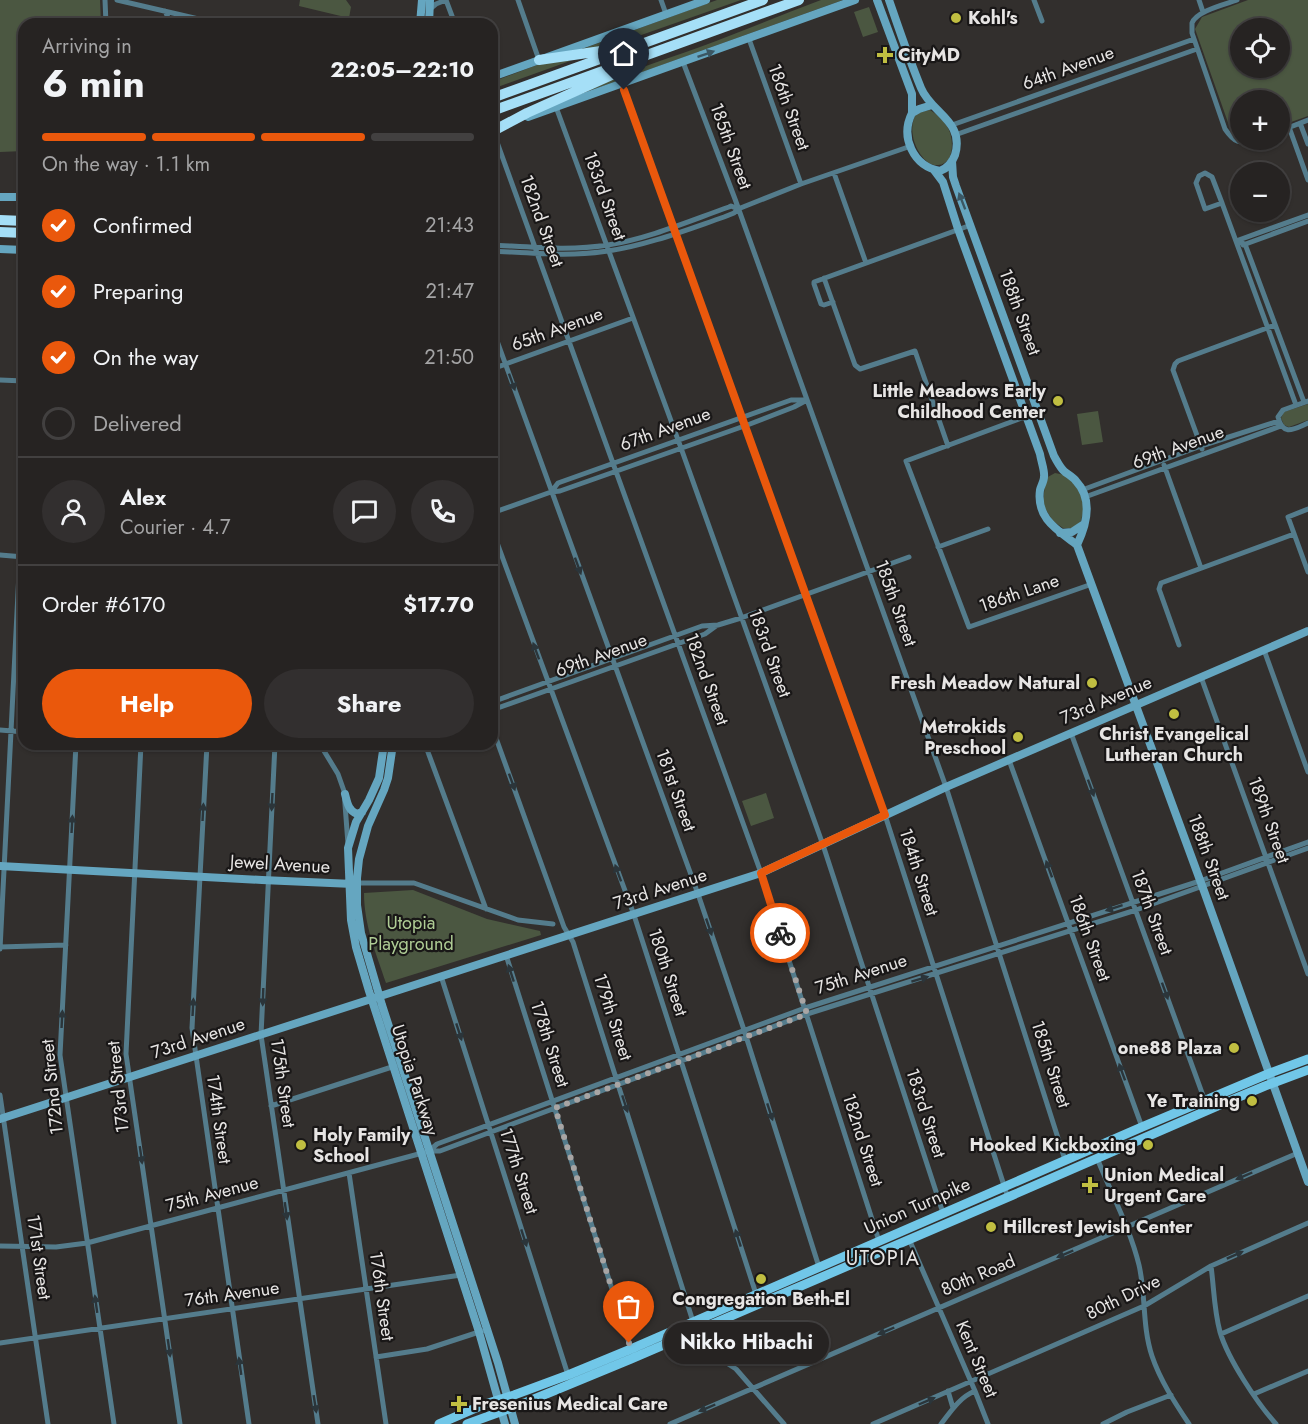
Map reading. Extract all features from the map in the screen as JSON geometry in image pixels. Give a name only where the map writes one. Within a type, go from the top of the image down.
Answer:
[{"type":"highway","points":[[498,96],[763,0]]},
{"type":"highway","points":[[498,109],[799,0]]},
{"type":"highway","points":[[539,60],[601,51],[693,25]]},
{"type":"highway","points":[[498,128],[527,113],[704,34]]},
{"type":"highway","points":[[0,220],[18,221]]},
{"type":"highway","points":[[0,231],[18,232]]},
{"type":"main road","name":"Union Turnpike","points":[[439,1424],[484,1404],[568,1375],[631,1349],[759,1305],[1097,1158],[1308,1059]]},
{"type":"main road","name":"Union Turnpike","points":[[468,1424],[661,1346],[756,1294],[1142,1127],[1205,1101],[1271,1078],[1308,1070]]},
{"type":"street","points":[[105,0],[106,18]]},
{"type":"street","points":[[117,0],[195,18]]},
{"type":"street","points":[[420,18],[422,0]]},
{"type":"street","points":[[430,5],[446,0],[453,18]]},
{"type":"street","points":[[518,0],[539,60]]},
{"type":"street","points":[[661,0],[666,14]]},
{"type":"street","points":[[498,75],[705,0]]},
{"type":"street","points":[[498,129],[855,0]]},
{"type":"street","points":[[877,0],[912,94],[912,113],[908,126],[911,146],[922,164],[934,170],[944,170],[949,167],[956,149],[957,143],[952,125],[932,105],[922,90],[889,0]]},
{"type":"street","points":[[1034,0],[1042,21]]},
{"type":"street","points":[[1199,0],[1203,12]]},
{"type":"street","points":[[1230,136],[1225,129],[1197,49],[1192,33],[1192,23],[1203,12],[1237,0]]},
{"type":"street","points":[[165,11],[168,18]]},
{"type":"street","name":"186th Street","points":[[749,39],[801,184]]},
{"type":"street","name":"64th Avenue","points":[[952,125],[1194,39]]},
{"type":"street","name":"64th Avenue","points":[[955,135],[1197,49]]},
{"type":"street","name":"185th Street","points":[[683,62],[946,787],[1065,1160]]},
{"type":"street","name":"184th Street","points":[[622,84],[885,815],[1008,1197]]},
{"type":"street","points":[[912,113],[932,105]]},
{"type":"street","name":"183rd Street","points":[[556,107],[823,844],[943,1213]]},
{"type":"street","points":[[1290,126],[1308,120]]},
{"type":"street","points":[[1300,123],[1308,144]]},
{"type":"street","points":[[1290,132],[1308,180]]},
{"type":"street","name":"182nd Street","points":[[498,145],[761,873],[879,1241]]},
{"type":"street","points":[[498,251],[608,248],[641,237],[674,230],[732,206],[738,209],[801,184],[911,146]]},
{"type":"street","name":"188th Street","points":[[952,161],[956,186],[1054,456],[1064,471],[1076,479],[1084,494]]},
{"type":"street","name":"188th Street","points":[[934,170],[943,182],[1040,454],[1045,476],[1040,491],[1041,506],[1049,523],[1077,544],[1308,1182]]},
{"type":"street","points":[[834,173],[866,263]]},
{"type":"street","points":[[1222,203],[1205,209],[1196,183],[1199,176],[1205,173],[1212,177],[1222,203],[1296,405]]},
{"type":"street","points":[[0,196],[18,197]]},
{"type":"street","points":[[1237,244],[1308,215]]},
{"type":"street","points":[[1237,244],[1245,244],[1308,221]]},
{"type":"street","points":[[833,302],[821,304],[814,282],[971,225]]},
{"type":"street","points":[[1245,244],[1306,402]]},
{"type":"street","points":[[498,246],[537,250]]},
{"type":"street","points":[[0,249],[18,250]]},
{"type":"street","points":[[825,279],[855,365],[860,369],[915,351],[948,446]]},
{"type":"street","name":"65th Avenue","points":[[498,367],[633,318]]},
{"type":"street","points":[[1204,454],[1173,370],[1174,364],[1275,325]]},
{"type":"street","name":"181st Street","points":[[498,344],[698,894],[745,1033],[819,1267]]},
{"type":"street","points":[[0,380],[18,381]]},
{"type":"street","name":"67th Avenue","points":[[551,492],[558,483],[791,400],[807,400]]},
{"type":"street","name":"67th Avenue","points":[[498,511],[745,426],[807,400]]},
{"type":"street","name":"69th Avenue","points":[[1306,402],[1283,410],[1279,414],[1280,423],[1284,429],[1288,430],[1308,423]]},
{"type":"street","name":"186th Lane","points":[[1038,412],[906,461],[969,627],[1092,584]]},
{"type":"street","name":"69th Avenue","points":[[1084,494],[1162,460],[1280,423]]},
{"type":"street","name":"69th Avenue","points":[[1084,494],[1204,454],[1280,423]]},
{"type":"street","points":[[1162,460],[1201,568]]},
{"type":"street","points":[[1045,476],[1051,471],[1064,471]]},
{"type":"street","points":[[1077,544],[1083,533],[1088,507],[1084,494]]},
{"type":"street","points":[[1308,509],[1288,517],[1308,572]]},
{"type":"street","points":[[1060,533],[1072,532],[1084,524]]},
{"type":"street","points":[[938,547],[988,529]]},
{"type":"street","points":[[1179,645],[1160,586],[1201,568],[1294,534]]},
{"type":"street","name":"180th Street","points":[[498,545],[634,915],[756,1294]]},
{"type":"street","points":[[0,555],[18,557]]},
{"type":"street","name":"69th Avenue","points":[[498,700],[702,626],[718,625],[741,618],[909,557]]},
{"type":"street","points":[[18,619],[2,866],[0,948],[66,945]]},
{"type":"street","name":"69th Avenue","points":[[498,708],[705,634],[718,625]]},
{"type":"street","name":"73rd Avenue","points":[[2,1118],[761,873],[946,787],[1308,631]]},
{"type":"street","points":[[644,648],[646,655]]},
{"type":"street","points":[[1264,650],[1308,772]]},
{"type":"street","points":[[580,670],[583,678]]},
{"type":"street","name":"189th Street","points":[[1201,677],[1308,974]]},
{"type":"street","points":[[516,693],[519,701]]},
{"type":"street","points":[[0,730],[18,732]]},
{"type":"street","name":"187th Street","points":[[1071,733],[1205,1101]]},
{"type":"street","name":"179th Street","points":[[498,744],[564,927],[573,942],[701,1347],[708,1353]]},
{"type":"street","name":"172nd Street","points":[[76,750],[60,1055],[114,1424]]},
{"type":"street","name":"173rd Street","points":[[141,750],[126,1054],[180,1424]]},
{"type":"street","name":"174th Street","points":[[207,750],[192,1028],[249,1424]]},
{"type":"street","name":"175th Street","points":[[275,750],[261,1035],[318,1424]]},
{"type":"street","points":[[324,750],[342,782],[350,810],[357,814],[362,812]]},
{"type":"street","name":"Utopia Parkway","points":[[353,884],[348,848],[356,822],[379,778],[383,750]]},
{"type":"street","name":"Utopia Parkway","points":[[392,750],[384,790],[368,826],[349,904],[356,948],[398,1065],[483,1331],[506,1410],[506,1424]]},
{"type":"street","points":[[427,750],[486,909]]},
{"type":"street","name":"186th Street","points":[[1009,760],[1142,1127]]},
{"type":"street","points":[[345,794],[348,848]]},
{"type":"street","name":"75th Avenue","points":[[1268,860],[1308,842]]},
{"type":"street","name":"75th Avenue","points":[[871,991],[934,965],[1071,930],[1136,910],[1268,860],[1308,849]]},
{"type":"street","name":"Jewel Avenue","points":[[2,866],[353,884],[414,884],[518,920],[553,924]]},
{"type":"street","name":"75th Avenue","points":[[0,1246],[56,1247],[87,1243],[425,1152],[437,1144],[490,1129],[806,1011],[937,973],[1068,922],[1201,884]]},
{"type":"street","name":"178th Street","points":[[506,955],[631,1349]]},
{"type":"street","name":"177th Street","points":[[441,976],[568,1375]]},
{"type":"street","points":[[271,1106],[398,1065]]},
{"type":"street","name":"171st Street","points":[[0,1095],[48,1424]]},
{"type":"street","name":"80th Road","points":[[670,1424],[1298,1153]]},
{"type":"street","points":[[1097,1158],[1139,1265],[1144,1317],[1152,1355],[1171,1395],[1189,1424]]},
{"type":"street","name":"176th Street","points":[[349,1173],[386,1424]]},
{"type":"street","name":"80th Drive","points":[[873,1424],[1144,1306],[1211,1266],[1308,1223]]},
{"type":"street","name":"Kent Street","points":[[909,1239],[988,1424]]},
{"type":"street","points":[[1211,1266],[1216,1316],[1221,1334],[1237,1368],[1276,1424]]},
{"type":"street","name":"76th Avenue","points":[[0,1343],[464,1274]]},
{"type":"street","points":[[1221,1334],[1308,1296]]},
{"type":"street","points":[[376,1357],[427,1349],[483,1331]]},
{"type":"street","points":[[661,1346],[708,1353],[736,1369],[784,1424]]},
{"type":"street","points":[[1254,1394],[1308,1371]]},
{"type":"street","points":[[948,1391],[954,1408]]},
{"type":"street","points":[[941,1424],[967,1394],[975,1391]]},
{"type":"street","points":[[1102,1424],[1171,1395]]},
{"type":"street","name":"Utopia Parkway","points":[[506,1410],[515,1424]]},
{"type":"green space","points":[[0,0],[100,0],[101,18],[18,18],[18,151],[0,152]]},
{"type":"green space","points":[[300,0],[346,0],[351,7],[349,18],[299,6]]},
{"type":"green space","points":[[717,0],[741,0],[610,46],[574,52]]},
{"type":"green space","points":[[821,0],[843,0],[567,99],[616,77]]},
{"type":"green space","points":[[1248,0],[1308,0],[1308,116],[1290,122],[1290,90],[1230,90],[1230,128],[1195,29],[1202,17]]},
{"type":"green space","points":[[869,7],[878,32],[863,37],[854,12]]},
{"type":"green space","points":[[570,61],[498,87],[498,80],[537,65]]},
{"type":"green space","points":[[930,110],[945,124],[952,140],[950,156],[943,164],[938,165],[929,163],[921,155],[912,133],[916,113]]},
{"type":"green space","points":[[1308,404],[1308,420],[1289,427],[1284,425],[1281,418],[1284,412]]},
{"type":"green space","points":[[1098,411],[1103,442],[1082,445],[1077,414]]},
{"type":"green space","points":[[1055,473],[1065,475],[1073,481],[1081,495],[1084,507],[1081,521],[1073,528],[1063,528],[1053,521],[1043,505],[1046,478]]},
{"type":"green space","points":[[766,793],[774,818],[751,826],[742,801]]},
{"type":"green space","name":"Utopia Playground","points":[[413,890],[487,919],[540,931],[541,935],[386,983],[368,928],[364,893]]},
{"type":"way so far","points":[[629,1343],[555,1108],[807,1014],[780,933]]},
{"type":"place","name":"Kohl's","points":[[956,18]]},
{"type":"place","name":"CityMD","points":[[885,55]]},
{"type":"place","name":"Little Meadows Early Childhood Center","points":[[1058,401]]},
{"type":"place","name":"Fresh Meadow Natural","points":[[1092,683]]},
{"type":"place","name":"Christ Evangelical Lutheran Church","points":[[1174,714]]},
{"type":"place","name":"Metrokids Preschool","points":[[1018,737]]},
{"type":"place","name":"one88 Plaza","points":[[1234,1048]]},
{"type":"place","name":"Ye Training","points":[[1252,1101]]},
{"type":"place","name":"Holy Family School","points":[[301,1145]]},
{"type":"place","name":"Hooked Kickboxing","points":[[1148,1145]]},
{"type":"place","name":"Union Medical Urgent Care","points":[[1090,1185]]},
{"type":"place","name":"Hillcrest Jewish Center","points":[[991,1227]]},
{"type":"place","name":"Congregation Beth-El","points":[[761,1279]]},
{"type":"place","name":"Nikko Hibachi","points":[[629,1343]]},
{"type":"place","name":"Fresenius Medical Care","points":[[459,1404]]},
{"type":"district","name":"UTOPIA","points":[[883,1258]]},
{"type":"route","points":[[624,90],[885,815],[761,873],[780,933]]}]
